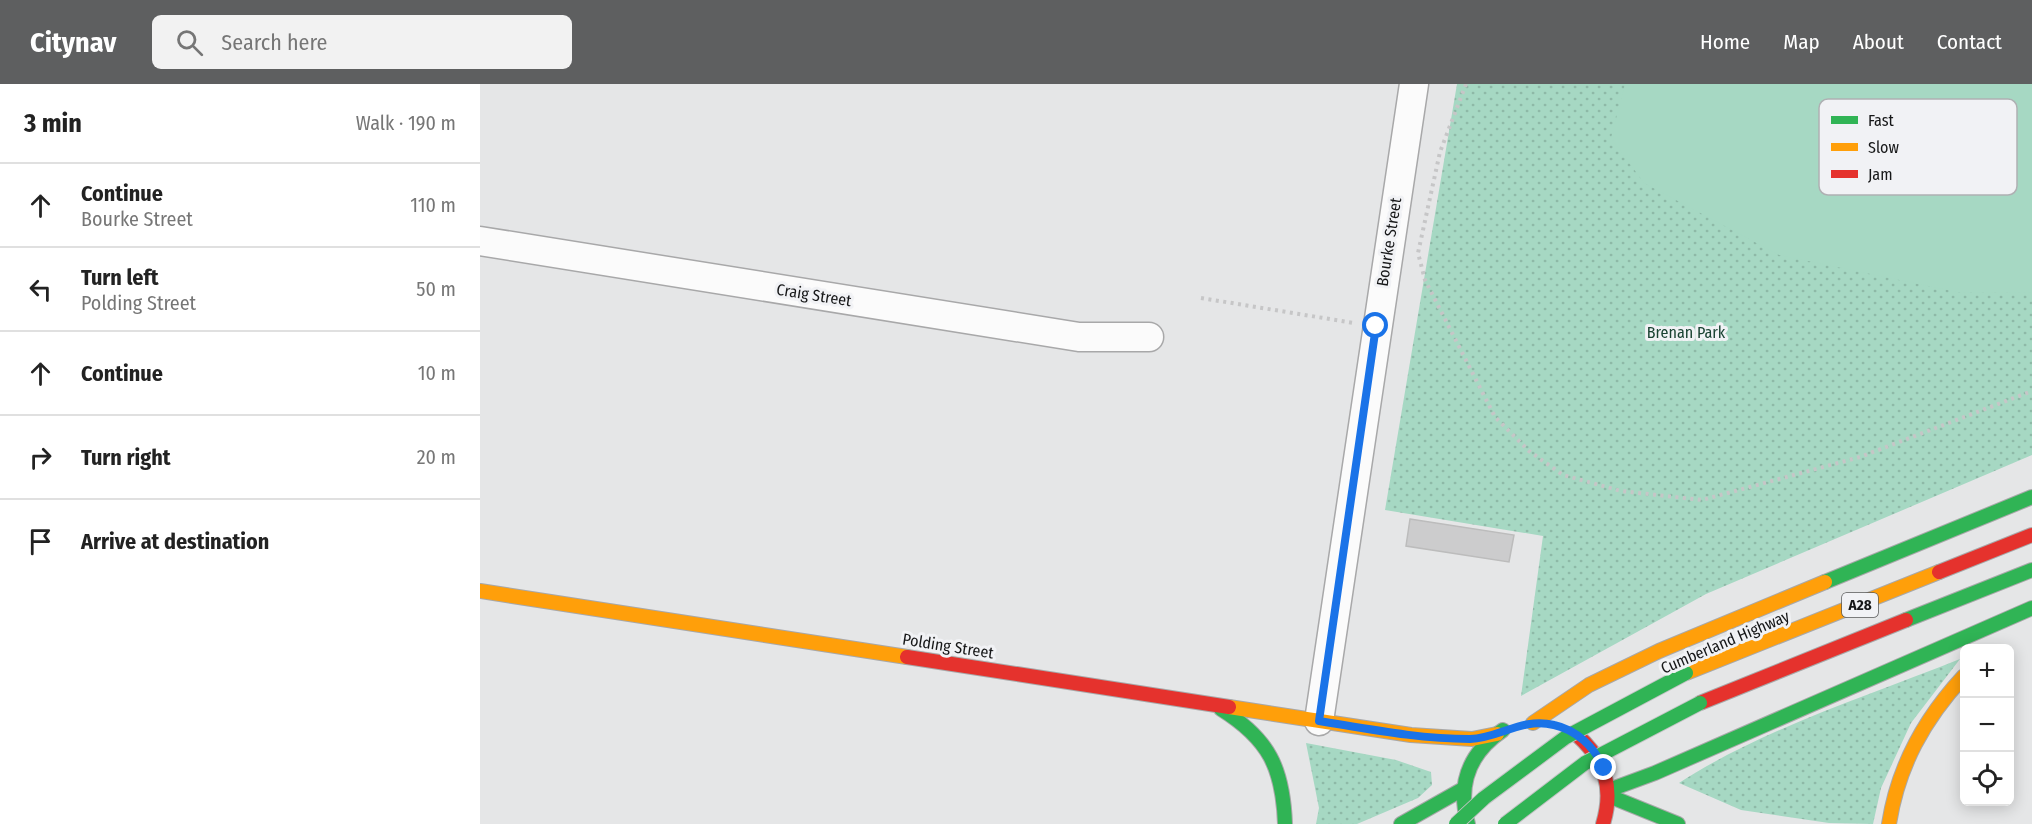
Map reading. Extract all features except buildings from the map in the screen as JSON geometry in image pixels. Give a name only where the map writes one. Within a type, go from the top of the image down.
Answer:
[{"type":"main road","points":[[1533,723],[1589,685],[1659,651],[2032,497]]},
{"type":"main road","name":"Cumberland Highway","points":[[1456,824],[1484,798],[1566,737],[1686,673],[2032,535]]},
{"type":"main road","name":"A28","points":[[1505,824],[1586,763],[1700,703],[2032,570]]},
{"type":"main road","name":"Polding Street","points":[[480,591],[1412,735],[1472,739],[1497,734]]},
{"type":"main road","points":[[1609,793],[2032,608]]},
{"type":"main road","points":[[2008,632],[2032,608]]},
{"type":"main road","points":[[1889,824],[1893,798],[1905,761],[1927,722],[1960,682]]},
{"type":"main road","points":[[1209,702],[1243,721],[1265,744],[1279,774],[1285,824]]},
{"type":"main road","points":[[1401,824],[1461,782],[1475,754],[1497,734],[1514,726],[1533,723],[1556,725],[1585,741],[1599,758],[1609,793],[1603,824]]},
{"type":"main road","name":"Polding Street","points":[[1412,735],[1435,753]]},
{"type":"main road","points":[[1461,782],[1468,824]]},
{"type":"main road","points":[[1609,793],[1678,824]]},
{"type":"street","name":"Bourke Street","points":[[1319,721],[1414,84]]},
{"type":"street","name":"Craig Street","points":[[480,241],[1079,337],[1149,337]]},
{"type":"path","points":[[1466,84],[1440,152],[1418,253],[1425,280],[1495,417],[1529,451],[1563,475],[1621,491],[1702,500],[1860,457],[2032,391]]},
{"type":"path","points":[[1201,298],[1357,324]]},
{"type":"green space","name":"Brenan Park","points":[[1457,84],[2032,84],[2032,455],[1706,594],[1521,696],[1543,536],[1385,510]]},
{"type":"green space","points":[[1625,84],[2032,84],[2032,293],[1957,292],[1779,255],[1644,183],[1611,138]]},
{"type":"green space","points":[[1960,659],[1911,723],[1881,788],[1873,824],[1829,823],[1741,810],[1679,783],[1745,746],[1853,700]]},
{"type":"green space","points":[[1306,743],[1396,760],[1431,772],[1432,785],[1418,798],[1357,824],[1316,824],[1319,808]]},
{"type":"traffic: fast","points":[[1825,582],[2032,497]]},
{"type":"traffic: fast","points":[[1906,620],[2032,570]]},
{"type":"traffic: fast","points":[[1609,790],[1655,773],[2032,608]]},
{"type":"traffic: fast","points":[[1456,824],[1484,798],[1566,737],[1686,673]]},
{"type":"traffic: fast","points":[[1505,824],[1585,763],[1700,703]]},
{"type":"traffic: fast","points":[[1221,709],[1251,732],[1270,757],[1281,787],[1285,824]]},
{"type":"traffic: fast","points":[[1468,824],[1464,796],[1469,771],[1474,759],[1482,749],[1503,730]]},
{"type":"traffic: fast","points":[[1401,824],[1463,789]]},
{"type":"traffic: fast","points":[[1609,796],[1678,824]]},
{"type":"traffic: slow","points":[[1686,673],[1939,572]]},
{"type":"traffic: slow","points":[[1533,723],[1589,685],[1659,651],[1825,582]]},
{"type":"traffic: slow","points":[[480,591],[907,657]]},
{"type":"traffic: slow","points":[[1889,824],[1899,782],[1915,744],[1937,709],[1960,681]]},
{"type":"traffic: slow","points":[[1229,707],[1411,735],[1472,739],[1497,734]]},
{"type":"traffic: jam","points":[[1939,572],[2032,535]]},
{"type":"traffic: jam","points":[[1700,703],[1906,620]]},
{"type":"traffic: jam","points":[[907,657],[1229,707]]},
{"type":"traffic: jam","points":[[1577,735],[1594,754],[1605,775],[1608,798],[1603,824]]},
{"type":"route","points":[[1376,326],[1319,721],[1412,735],[1472,739],[1497,734],[1523,723],[1545,723],[1576,734],[1593,749],[1604,768]]}]
